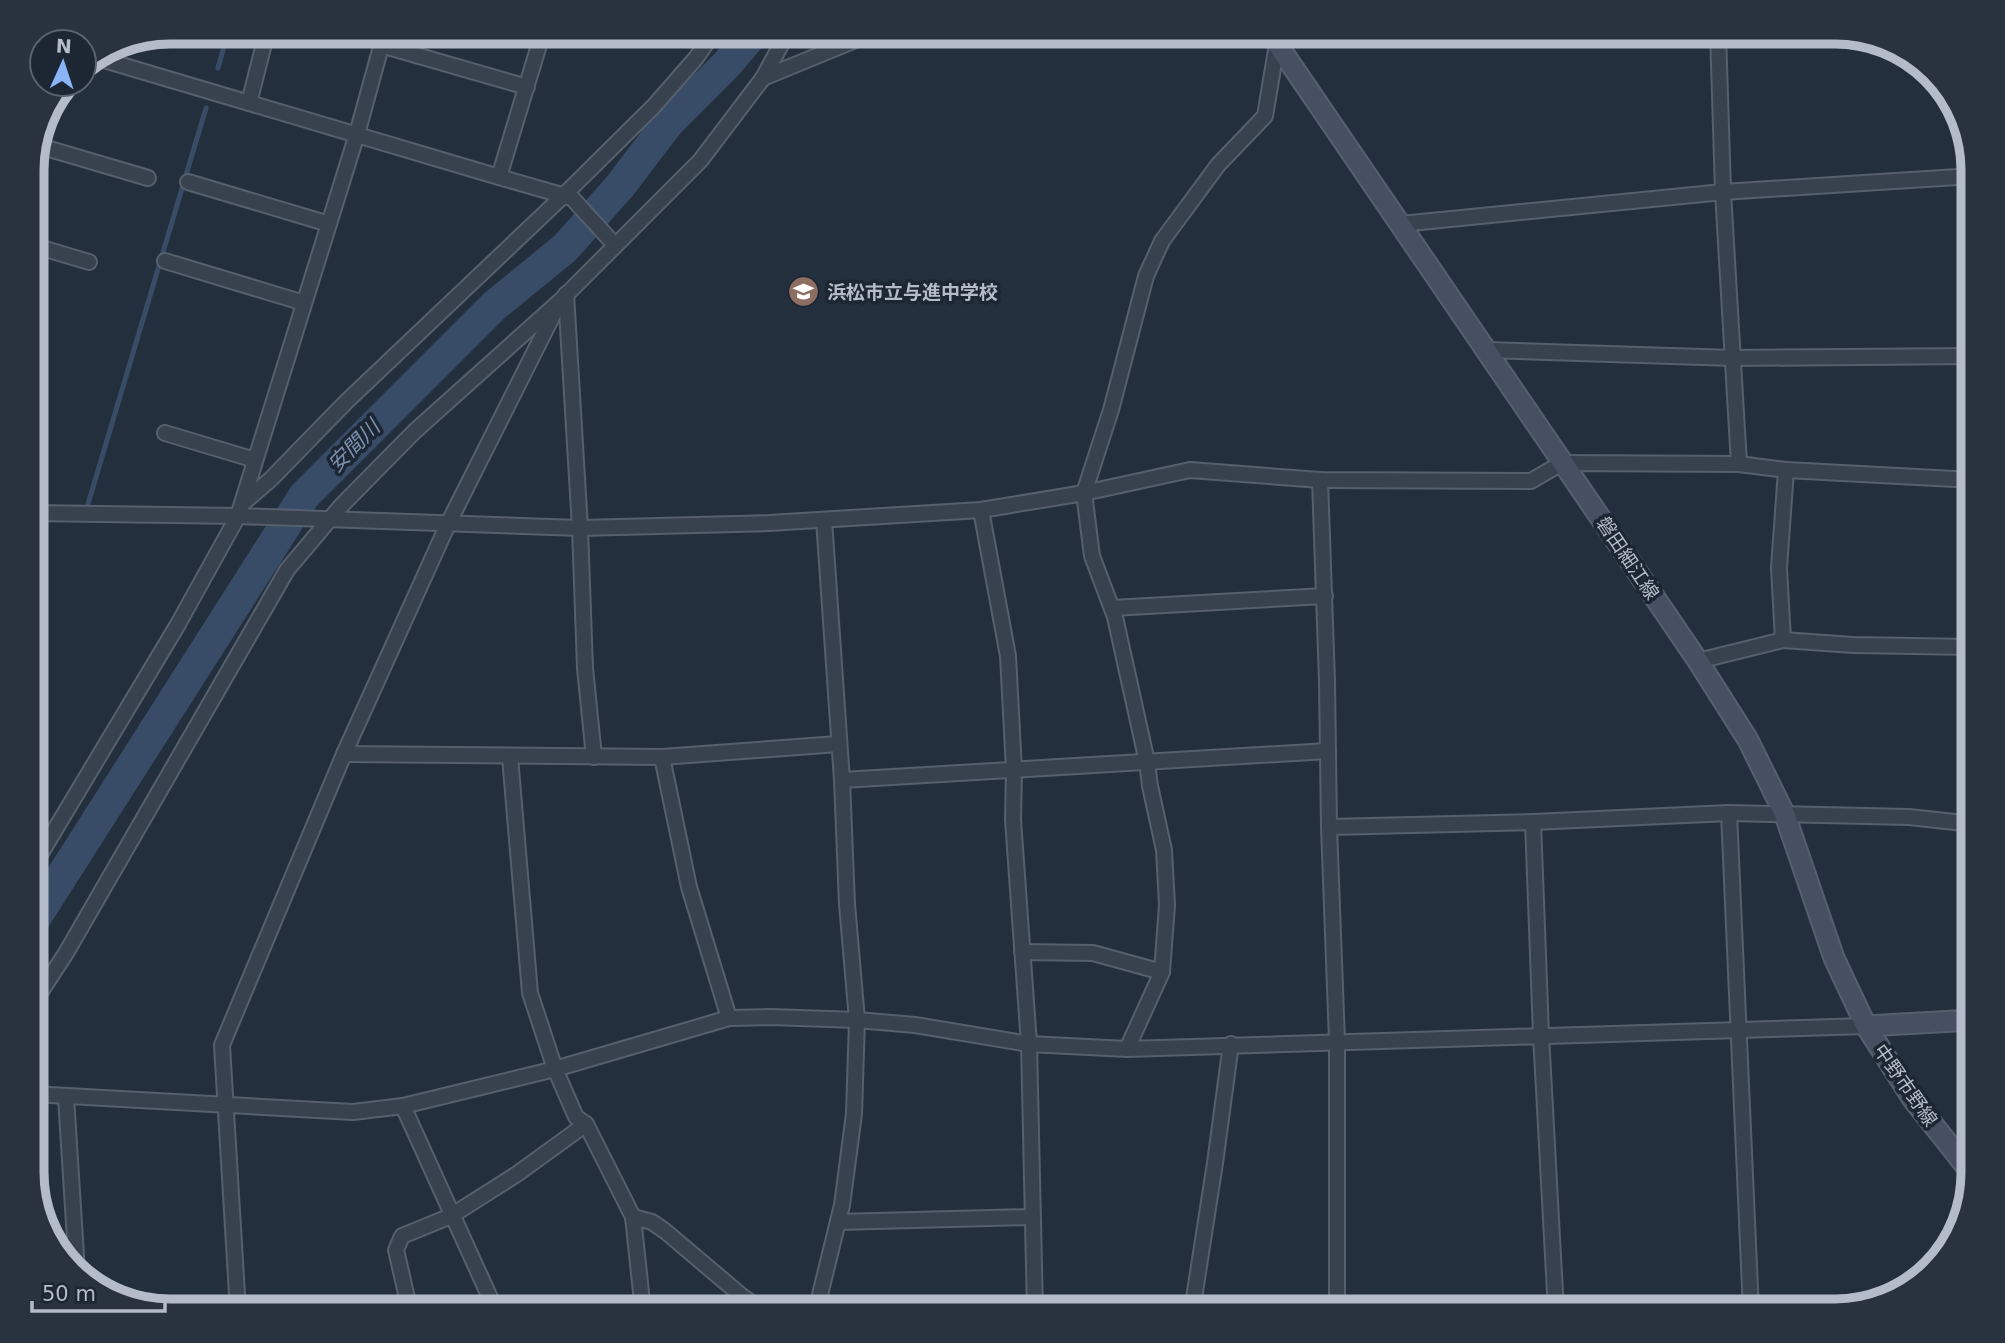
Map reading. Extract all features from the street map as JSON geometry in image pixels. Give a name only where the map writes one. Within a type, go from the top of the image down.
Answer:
[{"type":"main road","name":"磐田細江線","points":[[1277,44],[1698,661],[1748,740],[1785,815],[1834,958],[1866,1026]]},
{"type":"main road","points":[[1866,1026],[1961,1021]]},
{"type":"main road","name":"中野市野線","points":[[1866,1026],[1912,1098],[1961,1160]]},
{"type":"street","points":[[248,103],[264,44]]},
{"type":"street","points":[[242,513],[255,460],[357,134],[381,44]]},
{"type":"street","points":[[401,44],[527,87]]},
{"type":"street","points":[[499,177],[540,44]]},
{"type":"street","points":[[44,849],[242,513],[355,393],[567,198],[654,106],[706,44]]},
{"type":"street","points":[[44,987],[287,570],[324,519],[415,431],[563,298],[610,241],[699,160],[763,78],[781,44]]},
{"type":"street","points":[[763,78],[846,44]]},
{"type":"street","points":[[1127,1049],[1162,972],[1167,905],[1164,849],[1112,608],[1092,556],[1084,493],[1111,410],[1146,276],[1161,241],[1218,165],[1265,116],[1272,44]]},
{"type":"street","points":[[1718,44],[1723,192],[1739,464]]},
{"type":"street","points":[[107,61],[567,198],[610,241]]},
{"type":"street","points":[[46,148],[148,178]]},
{"type":"street","points":[[1401,224],[1723,192],[1961,177]]},
{"type":"street","points":[[188,182],[329,223]]},
{"type":"street","points":[[44,249],[89,262]]},
{"type":"street","points":[[165,261],[304,303]]},
{"type":"street","points":[[238,1299],[222,1045],[344,754],[448,524],[563,298]]},
{"type":"street","points":[[563,298],[580,528],[585,668],[594,757]]},
{"type":"street","points":[[1486,350],[1733,358],[1961,356]]},
{"type":"street","points":[[165,433],[255,460]]},
{"type":"street","points":[[44,513],[242,513],[324,519],[580,528],[824,520],[981,510],[1084,493],[1190,470],[1320,480],[1531,481],[1562,463],[1739,464],[1786,470],[1961,479]]},
{"type":"street","points":[[1783,640],[1779,568],[1786,470]]},
{"type":"street","points":[[1320,480],[1337,1041],[1337,1299]]},
{"type":"street","points":[[981,510],[1008,656],[1014,770],[1013,820],[1029,1044],[1035,1299]]},
{"type":"street","points":[[819,1299],[838,1222],[854,1114],[857,1020],[847,904],[842,780],[824,520]]},
{"type":"street","points":[[1112,608],[1325,596]]},
{"type":"street","points":[[1698,661],[1783,640],[1853,645],[1961,647]]},
{"type":"street","points":[[344,754],[662,757],[838,744]]},
{"type":"street","points":[[842,780],[1328,751]]},
{"type":"street","points":[[510,757],[530,993],[555,1069],[576,1117],[586,1124],[633,1217],[642,1299]]},
{"type":"street","points":[[662,757],[689,887],[729,1018]]},
{"type":"street","points":[[1329,827],[1534,822],[1729,813],[1909,817],[1961,823]]},
{"type":"street","points":[[1729,813],[1751,1299]]},
{"type":"street","points":[[1534,822],[1541,1035],[1555,1299]]},
{"type":"street","points":[[1023,952],[1093,953],[1162,972]]},
{"type":"street","points":[[44,1095],[353,1112],[403,1106],[555,1069],[729,1018],[857,1020],[915,1025],[1029,1044],[1127,1049],[1866,1026]]},
{"type":"street","points":[[1194,1299],[1231,1044]]},
{"type":"street","points":[[66,1097],[75,1256]]},
{"type":"street","points":[[403,1106],[490,1299]]},
{"type":"street","points":[[407,1299],[396,1250],[402,1236],[452,1216],[517,1174],[586,1124]]},
{"type":"street","points":[[633,1217],[652,1222],[665,1231],[746,1299]]},
{"type":"street","points":[[838,1222],[1032,1217]]},
{"type":"waterway","points":[[218,68],[225,44]]},
{"type":"waterway","name":"安間川","points":[[44,904],[304,496],[494,306],[565,248],[620,186],[668,123],[744,44]]},
{"type":"waterway","points":[[88,504],[206,108]]},
{"type":"place","name":"浜松市立与進中学校","points":[[804,292]]}]
